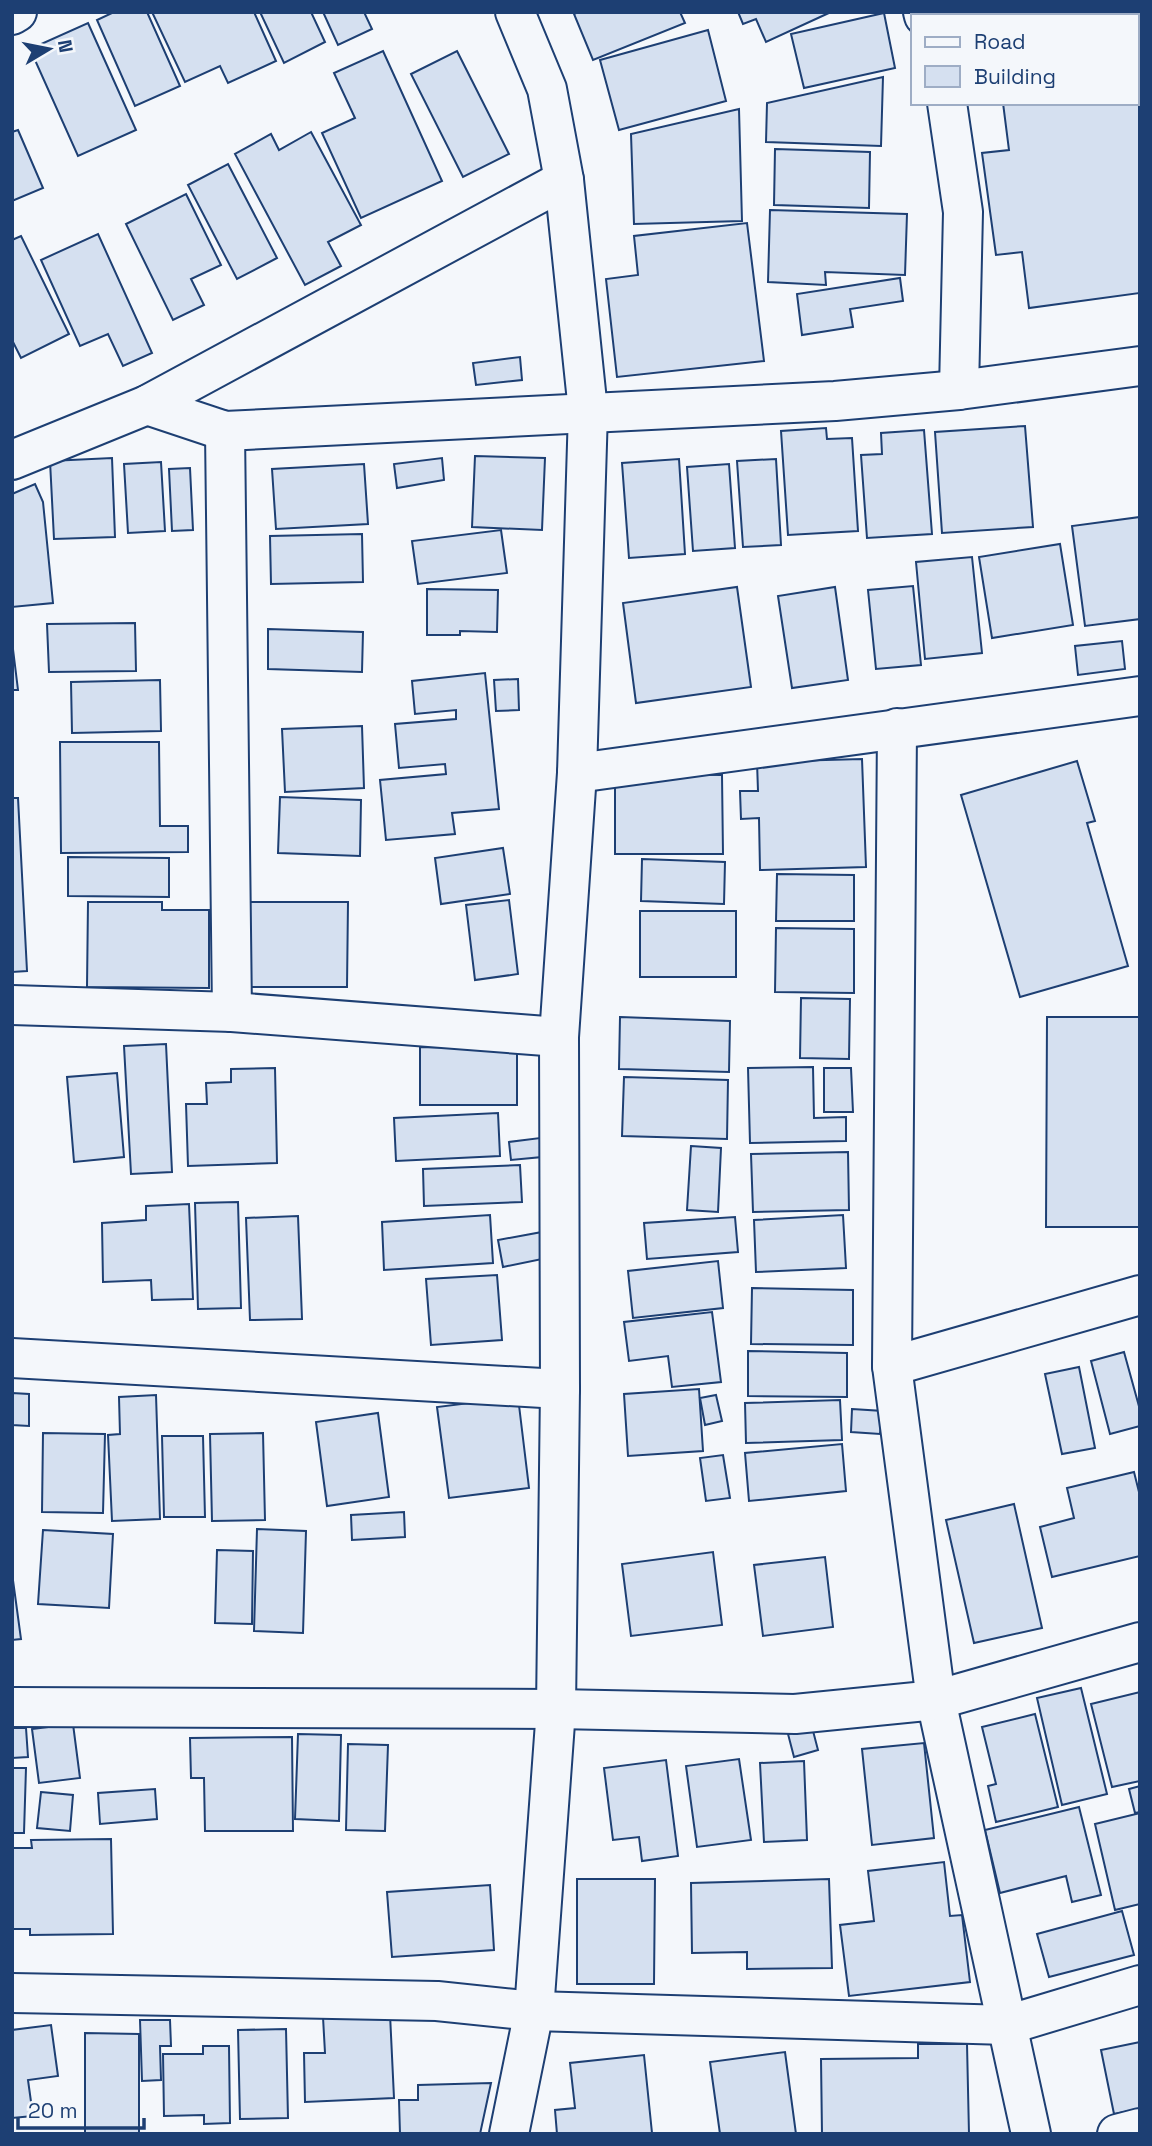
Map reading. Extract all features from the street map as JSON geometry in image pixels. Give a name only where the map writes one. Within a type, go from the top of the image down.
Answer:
[{"type":"street","points":[[12,15],[17,12]]},
{"type":"street","points":[[509,2134],[534,2011],[556,1709],[560,1389],[559,1037],[577,773],[588,411],[564,180],[547,89],[515,12]]},
{"type":"street","points":[[947,105],[964,212],[959,390]]},
{"type":"street","points":[[12,460],[147,405],[564,180]]},
{"type":"street","points":[[147,405],[225,431],[588,411],[835,401],[959,390],[1140,366]]},
{"type":"street","points":[[225,431],[232,1012]]},
{"type":"street","points":[[577,773],[1140,696]]},
{"type":"street","points":[[897,728],[892,1366],[936,1700],[1031,2134]]},
{"type":"street","points":[[12,1005],[232,1012],[559,1037]]},
{"type":"street","points":[[892,1366],[1140,1295]]},
{"type":"street","points":[[12,1358],[560,1389]]},
{"type":"street","points":[[12,1707],[556,1709],[795,1714],[936,1700],[1140,1642]]},
{"type":"street","points":[[12,1993],[437,2001],[534,2011],[1007,2025],[1140,1985]]},
{"type":"street","points":[[1117,2134],[1140,2128]]},
{"type":"building","points":[[114,12],[147,12],[180,86],[135,106],[97,20]]},
{"type":"building","points":[[152,12],[254,12],[276,61],[228,83],[220,66],[185,82]]},
{"type":"building","points":[[260,12],[311,12],[325,42],[284,63]]},
{"type":"building","points":[[323,12],[364,12],[372,29],[338,45]]},
{"type":"building","points":[[680,12],[685,23],[593,60],[574,14]]},
{"type":"building","points":[[738,12],[831,12],[766,42],[756,19],[743,24]]},
{"type":"building","points":[[884,13],[895,68],[804,88],[791,34]]},
{"type":"building","points":[[88,23],[136,130],[78,156],[30,49]]},
{"type":"building","points":[[708,30],[726,101],[619,130],[600,60]]},
{"type":"building","points":[[383,51],[442,181],[361,218],[322,133],[355,118],[334,73]]},
{"type":"building","points":[[457,51],[509,154],[463,177],[411,74]]},
{"type":"building","points":[[1140,75],[1140,293],[1029,308],[1022,252],[996,255],[982,153],[1009,150],[1003,105],[1138,105]]},
{"type":"building","points":[[883,77],[881,146],[766,142],[767,103]]},
{"type":"building","points":[[739,109],[742,221],[634,224],[631,134]]},
{"type":"building","points":[[18,130],[43,188],[12,201],[12,132]]},
{"type":"building","points":[[311,132],[361,225],[328,242],[341,266],[305,285],[235,154],[271,134],[279,150]]},
{"type":"building","points":[[775,149],[870,152],[869,208],[774,205]]},
{"type":"building","points":[[228,164],[277,258],[237,279],[188,185]]},
{"type":"building","points":[[186,194],[221,265],[191,279],[204,305],[173,320],[126,224]]},
{"type":"building","points":[[770,210],[907,214],[905,275],[825,272],[826,285],[768,282]]},
{"type":"building","points":[[747,223],[764,361],[617,377],[606,279],[638,275],[634,236]]},
{"type":"building","points":[[98,234],[152,353],[123,366],[108,334],[80,346],[41,260]]},
{"type":"building","points":[[21,236],[69,334],[21,358],[12,340],[12,240]]},
{"type":"building","points":[[900,278],[903,301],[850,309],[853,327],[802,335],[797,294]]},
{"type":"building","points":[[520,357],[522,380],[476,385],[473,363]]},
{"type":"building","points":[[1025,426],[1033,527],[942,533],[935,432]]},
{"type":"building","points":[[826,428],[827,439],[852,438],[858,531],[788,535],[781,431]]},
{"type":"building","points":[[924,430],[932,534],[867,538],[861,455],[882,454],[881,433]]},
{"type":"building","points":[[475,456],[545,458],[542,530],[472,527]]},
{"type":"building","points":[[112,458],[115,537],[54,539],[50,461]]},
{"type":"building","points":[[442,458],[444,480],[397,488],[394,464]]},
{"type":"building","points":[[679,459],[685,554],[629,558],[622,463]]},
{"type":"building","points":[[776,459],[781,545],[743,547],[737,461]]},
{"type":"building","points":[[161,462],[165,531],[128,533],[124,464]]},
{"type":"building","points":[[364,464],[368,524],[276,529],[272,469]]},
{"type":"building","points":[[729,464],[735,548],[693,551],[687,467]]},
{"type":"building","points":[[190,468],[193,530],[172,531],[169,469]]},
{"type":"building","points":[[35,484],[43,502],[53,603],[12,607],[12,494]]},
{"type":"building","points":[[1140,517],[1140,619],[1085,626],[1072,526]]},
{"type":"building","points":[[501,530],[507,573],[418,584],[412,541]]},
{"type":"building","points":[[362,534],[363,582],[271,584],[270,536]]},
{"type":"building","points":[[1060,544],[1073,625],[992,638],[979,557]]},
{"type":"building","points":[[972,557],[982,653],[925,659],[916,562]]},
{"type":"building","points":[[913,586],[921,665],[876,669],[868,590]]},
{"type":"building","points":[[737,587],[751,687],[636,703],[623,603]]},
{"type":"building","points":[[835,587],[848,680],[792,688],[778,596]]},
{"type":"building","points":[[427,589],[498,590],[497,632],[460,631],[460,635],[427,635]]},
{"type":"building","points":[[135,623],[136,671],[49,672],[47,624]]},
{"type":"building","points":[[268,629],[363,632],[362,672],[268,669]]},
{"type":"building","points":[[12,641],[18,690],[12,690]]},
{"type":"building","points":[[1122,641],[1125,669],[1078,675],[1075,646]]},
{"type":"building","points":[[485,673],[499,809],[452,813],[455,834],[386,840],[380,780],[446,774],[445,764],[399,768],[395,724],[456,719],[456,710],[415,714],[412,681]]},
{"type":"building","points":[[518,679],[519,710],[496,711],[494,680]]},
{"type":"building","points":[[160,680],[161,731],[72,733],[71,682]]},
{"type":"building","points":[[362,726],[364,788],[285,792],[282,729]]},
{"type":"building","points":[[60,742],[159,742],[160,826],[188,826],[188,852],[61,853]]},
{"type":"building","points":[[862,759],[866,867],[760,870],[759,818],[741,819],[740,791],[758,791],[757,762]]},
{"type":"building","points":[[1077,761],[1095,821],[1087,823],[1128,966],[1020,997],[961,795]]},
{"type":"building","points":[[615,774],[722,775],[723,854],[615,854]]},
{"type":"building","points":[[280,797],[361,800],[360,856],[278,853]]},
{"type":"building","points":[[12,798],[18,798],[27,971],[12,972]]},
{"type":"building","points":[[503,848],[510,894],[441,904],[435,858]]},
{"type":"building","points":[[68,857],[169,858],[169,897],[68,896]]},
{"type":"building","points":[[642,859],[725,862],[724,904],[641,901]]},
{"type":"building","points":[[777,874],[854,875],[854,921],[776,921]]},
{"type":"building","points":[[509,900],[518,974],[475,980],[466,905]]},
{"type":"building","points":[[88,902],[162,902],[162,910],[209,910],[209,988],[87,987]]},
{"type":"building","points":[[244,902],[348,902],[347,987],[243,987]]},
{"type":"building","points":[[640,911],[736,911],[736,977],[640,977]]},
{"type":"building","points":[[776,928],[854,929],[854,993],[775,992]]},
{"type":"building","points":[[801,998],[850,999],[849,1059],[800,1058]]},
{"type":"building","points":[[620,1017],[730,1021],[729,1072],[619,1069]]},
{"type":"building","points":[[1047,1017],[1140,1017],[1140,1227],[1046,1227]]},
{"type":"building","points":[[166,1044],[172,1172],[131,1174],[124,1046]]},
{"type":"building","points":[[420,1047],[517,1048],[517,1105],[420,1105]]},
{"type":"building","points":[[813,1067],[814,1118],[846,1117],[846,1141],[750,1143],[748,1068]]},
{"type":"building","points":[[275,1068],[277,1163],[188,1166],[186,1104],[207,1104],[206,1083],[231,1082],[231,1069]]},
{"type":"building","points":[[824,1068],[851,1068],[853,1112],[824,1112]]},
{"type":"building","points":[[117,1073],[124,1157],[74,1162],[67,1077]]},
{"type":"building","points":[[624,1077],[728,1080],[727,1139],[622,1136]]},
{"type":"building","points":[[498,1113],[500,1156],[396,1161],[394,1118]]},
{"type":"building","points":[[540,1138],[542,1157],[511,1160],[509,1142]]},
{"type":"building","points":[[691,1146],[721,1148],[718,1212],[687,1210]]},
{"type":"building","points":[[848,1152],[849,1210],[753,1212],[751,1154]]},
{"type":"building","points":[[520,1165],[522,1202],[424,1206],[423,1169]]},
{"type":"building","points":[[238,1202],[241,1308],[198,1309],[195,1203]]},
{"type":"building","points":[[189,1204],[193,1299],[152,1300],[151,1280],[103,1282],[102,1223],[146,1220],[146,1206]]},
{"type":"building","points":[[490,1215],[493,1263],[384,1270],[382,1222]]},
{"type":"building","points":[[843,1215],[846,1268],[756,1272],[754,1220]]},
{"type":"building","points":[[298,1216],[302,1319],[250,1320],[246,1218]]},
{"type":"building","points":[[735,1217],[738,1252],[647,1259],[644,1223]]},
{"type":"building","points":[[542,1232],[547,1258],[503,1267],[498,1240]]},
{"type":"building","points":[[718,1261],[723,1308],[633,1318],[628,1271]]},
{"type":"building","points":[[497,1275],[502,1340],[431,1345],[426,1279]]},
{"type":"building","points":[[752,1288],[853,1290],[853,1345],[751,1344]]},
{"type":"building","points":[[712,1312],[721,1382],[672,1387],[668,1356],[629,1361],[624,1322]]},
{"type":"building","points":[[748,1351],[847,1353],[847,1397],[748,1396]]},
{"type":"building","points":[[1124,1352],[1140,1410],[1140,1426],[1110,1434],[1091,1361]]},
{"type":"building","points":[[1079,1367],[1095,1448],[1062,1454],[1045,1374]]},
{"type":"building","points":[[699,1389],[703,1451],[628,1456],[624,1394]]},
{"type":"building","points":[[12,1393],[29,1394],[29,1426],[12,1425]]},
{"type":"building","points":[[156,1395],[160,1519],[112,1521],[108,1435],[120,1434],[119,1397]]},
{"type":"building","points":[[716,1395],[722,1421],[705,1425],[700,1398]]},
{"type":"building","points":[[518,1397],[529,1488],[449,1498],[437,1407]]},
{"type":"building","points":[[840,1400],[842,1440],[746,1443],[745,1403]]},
{"type":"building","points":[[852,1409],[883,1411],[880,1434],[851,1432]]},
{"type":"building","points":[[378,1413],[389,1497],[327,1506],[316,1422]]},
{"type":"building","points":[[43,1433],[105,1434],[103,1513],[42,1512]]},
{"type":"building","points":[[263,1433],[265,1520],[212,1521],[210,1434]]},
{"type":"building","points":[[162,1436],[203,1436],[205,1517],[164,1517]]},
{"type":"building","points":[[842,1444],[846,1491],[749,1501],[745,1453]]},
{"type":"building","points":[[723,1455],[730,1498],[706,1501],[700,1458]]},
{"type":"building","points":[[1134,1472],[1140,1496],[1140,1556],[1052,1577],[1040,1527],[1074,1518],[1067,1488]]},
{"type":"building","points":[[1014,1504],[1042,1628],[974,1643],[946,1520]]},
{"type":"building","points":[[404,1512],[405,1537],[352,1540],[351,1515]]},
{"type":"building","points":[[257,1529],[306,1531],[303,1633],[254,1631]]},
{"type":"building","points":[[43,1530],[113,1534],[109,1608],[38,1604]]},
{"type":"building","points":[[217,1550],[253,1551],[252,1624],[215,1623]]},
{"type":"building","points":[[713,1552],[722,1625],[631,1636],[622,1564]]},
{"type":"building","points":[[825,1557],[833,1627],[763,1636],[754,1565]]},
{"type":"building","points":[[12,1573],[21,1639],[12,1640]]},
{"type":"building","points":[[1081,1688],[1107,1794],[1062,1805],[1037,1698]]},
{"type":"building","points":[[1140,1692],[1140,1781],[1112,1787],[1091,1704]]},
{"type":"building","points":[[1035,1714],[1058,1807],[996,1822],[988,1786],[996,1784],[982,1727]]},
{"type":"building","points":[[73,1724],[80,1778],[39,1783],[32,1729]]},
{"type":"building","points":[[812,1727],[818,1750],[794,1757],[788,1734]]},
{"type":"building","points":[[12,1728],[26,1728],[28,1757],[12,1758]]},
{"type":"building","points":[[298,1734],[341,1735],[339,1821],[295,1819]]},
{"type":"building","points":[[292,1737],[293,1831],[205,1831],[204,1778],[191,1778],[190,1738]]},
{"type":"building","points":[[924,1743],[934,1838],[872,1845],[862,1749]]},
{"type":"building","points":[[348,1744],[388,1745],[385,1831],[346,1830]]},
{"type":"building","points":[[739,1759],[751,1840],[697,1847],[686,1766]]},
{"type":"building","points":[[666,1760],[678,1856],[642,1861],[639,1837],[613,1840],[604,1768]]},
{"type":"building","points":[[804,1761],[807,1840],[764,1842],[760,1763]]},
{"type":"building","points":[[12,1768],[26,1768],[24,1833],[12,1833]]},
{"type":"building","points":[[1140,1786],[1140,1812],[1135,1813],[1129,1789]]},
{"type":"building","points":[[155,1789],[157,1819],[100,1824],[98,1793]]},
{"type":"building","points":[[41,1792],[73,1795],[70,1831],[37,1828]]},
{"type":"building","points":[[1079,1807],[1101,1895],[1072,1902],[1066,1876],[1000,1893],[985,1830]]},
{"type":"building","points":[[1140,1813],[1140,1904],[1115,1910],[1095,1824]]},
{"type":"building","points":[[111,1839],[113,1934],[30,1935],[30,1929],[12,1929],[12,1848],[32,1848],[31,1840]]},
{"type":"building","points":[[944,1862],[950,1916],[962,1915],[970,1982],[849,1996],[840,1925],[874,1921],[868,1871]]},
{"type":"building","points":[[577,1879],[655,1879],[654,1984],[577,1984]]},
{"type":"building","points":[[829,1879],[832,1968],[747,1969],[747,1952],[692,1953],[691,1883]]},
{"type":"building","points":[[490,1885],[494,1950],[392,1957],[387,1892]]},
{"type":"building","points":[[1122,1911],[1134,1955],[1049,1977],[1037,1934]]},
{"type":"building","points":[[390,2014],[394,2098],[305,2102],[304,2053],[325,2053],[323,2017]]},
{"type":"building","points":[[140,2020],[170,2020],[171,2046],[160,2046],[161,2080],[142,2081]]},
{"type":"building","points":[[51,2025],[58,2076],[28,2080],[33,2116],[12,2118],[12,2030]]},
{"type":"building","points":[[286,2029],[288,2118],[240,2119],[238,2030]]},
{"type":"building","points":[[85,2033],[139,2034],[139,2134],[85,2134]]},
{"type":"building","points":[[1140,2042],[1140,2109],[1114,2114],[1101,2050]]},
{"type":"building","points":[[918,2044],[967,2044],[969,2134],[822,2134],[821,2059],[918,2058]]},
{"type":"building","points":[[203,2046],[229,2046],[230,2123],[204,2124],[204,2115],[164,2116],[163,2054],[203,2054]]},
{"type":"building","points":[[785,2052],[796,2134],[720,2134],[710,2062]]},
{"type":"building","points":[[644,2055],[652,2133],[557,2134],[555,2110],[575,2108],[570,2063]]},
{"type":"building","points":[[491,2083],[480,2134],[400,2134],[399,2100],[418,2100],[418,2085]]}]
